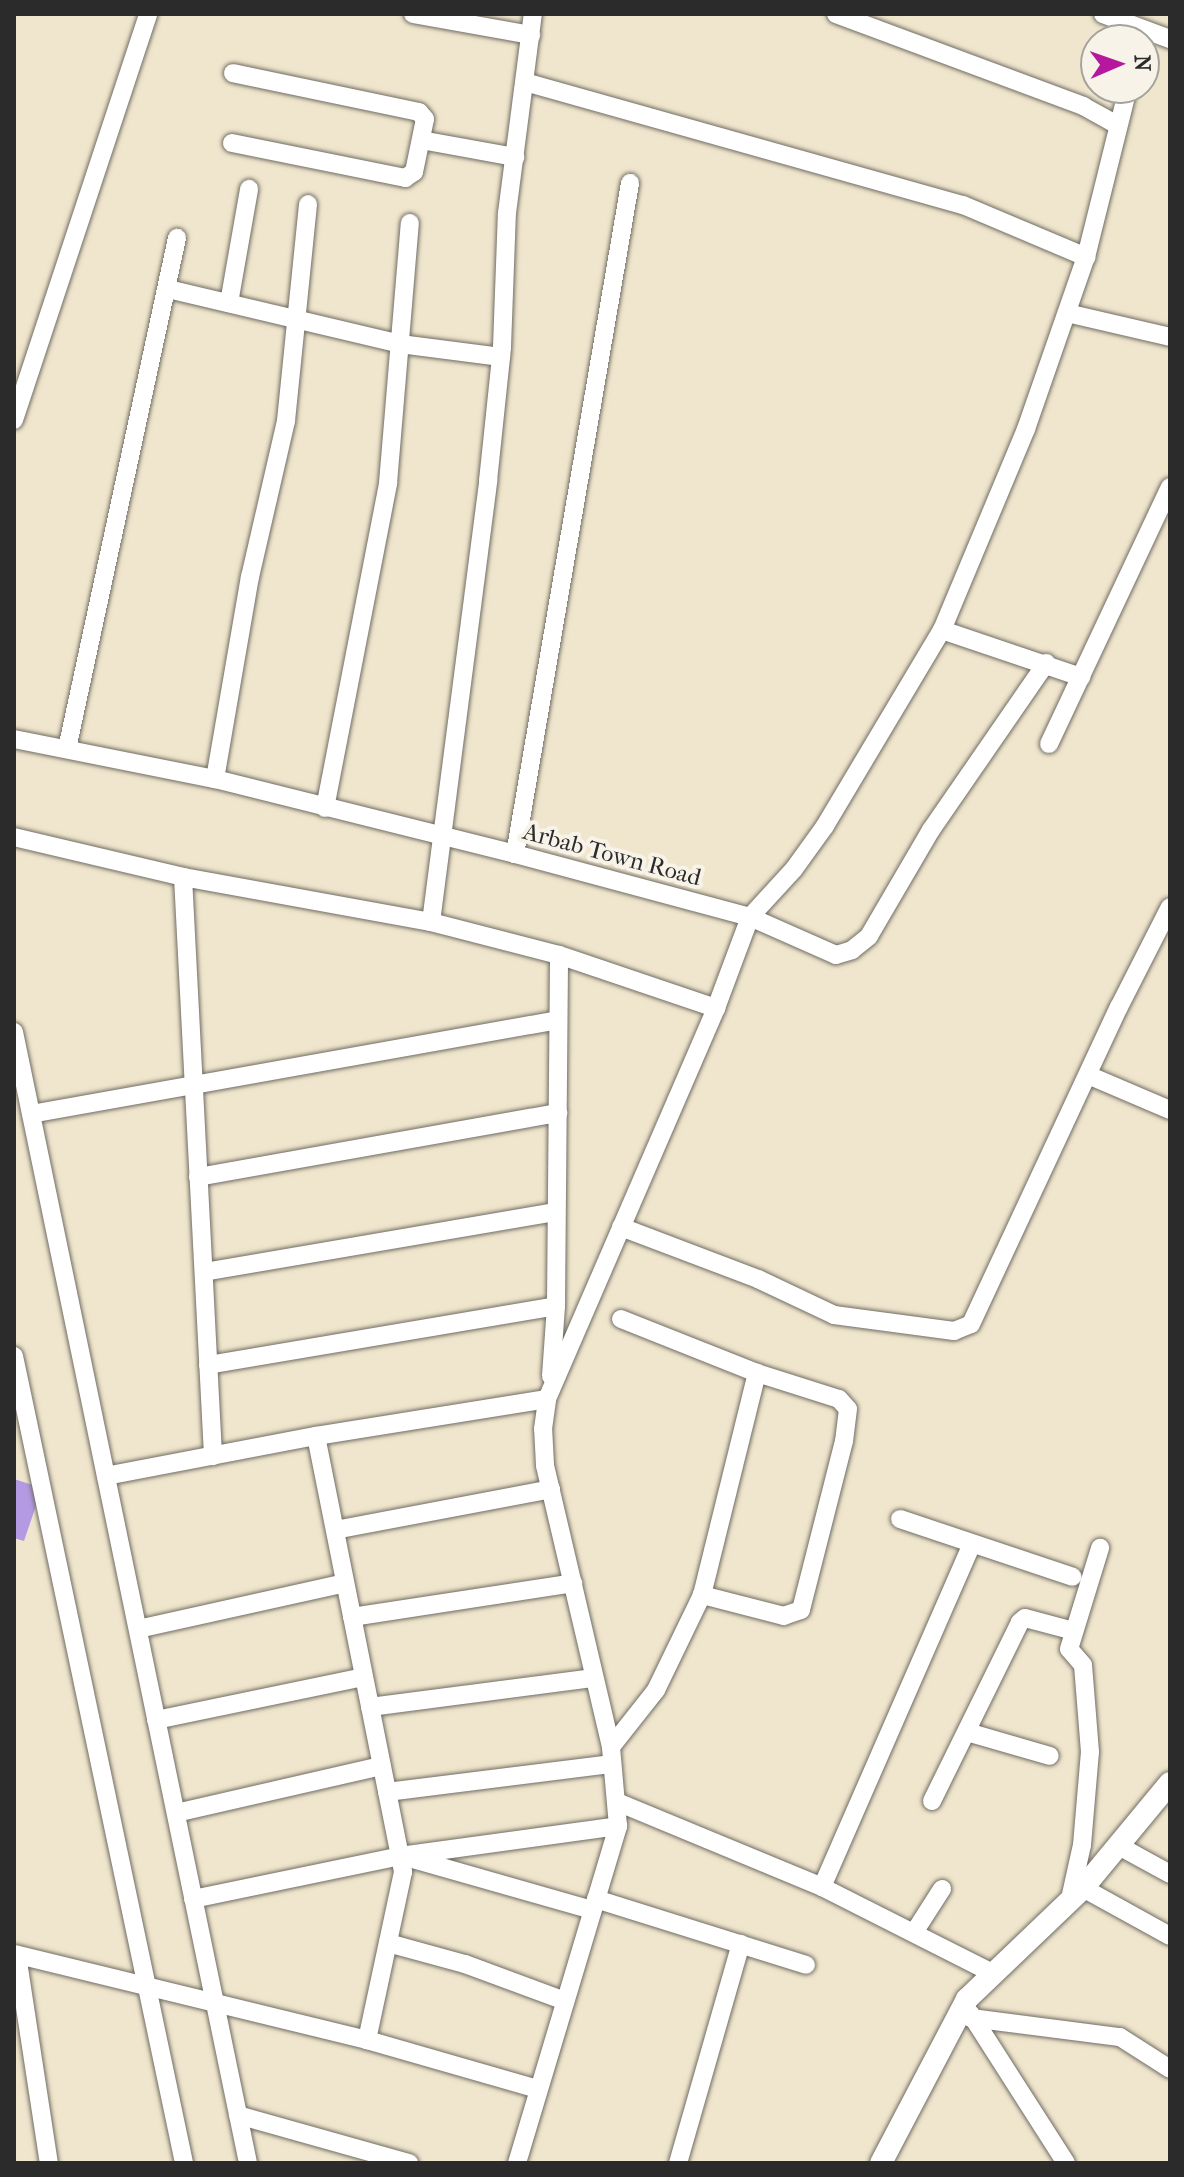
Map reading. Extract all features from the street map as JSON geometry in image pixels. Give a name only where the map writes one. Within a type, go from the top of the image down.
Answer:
[{"type":"street","points":[[14,420],[148,14]]},
{"type":"street","points":[[413,14],[531,35]]},
{"type":"street","points":[[431,922],[501,357],[507,213],[533,14]]},
{"type":"street","points":[[836,14],[1083,106],[1117,125]]},
{"type":"street","points":[[1103,14],[1132,24]]},
{"type":"street","points":[[232,143],[405,178],[414,172],[425,119],[419,112],[233,73]]},
{"type":"street","points":[[525,82],[963,205],[1086,257]]},
{"type":"street","points":[[549,1395],[716,1008],[750,917],[794,869],[825,826],[942,630],[1026,429],[1067,313],[1086,257],[1123,104]]},
{"type":"street","points":[[421,140],[515,157]]},
{"type":"street","points":[[515,854],[630,183]]},
{"type":"street","points":[[229,303],[249,189]]},
{"type":"street","points":[[215,779],[250,577],[286,421],[308,204]]},
{"type":"street","points":[[325,808],[388,483],[410,223]]},
{"type":"street","points":[[67,749],[177,238]]},
{"type":"street","points":[[168,289],[400,344],[501,357]]},
{"type":"street","points":[[1067,313],[1170,337]]},
{"type":"street","points":[[1049,744],[1170,487]]},
{"type":"street","points":[[942,630],[1081,677]]},
{"type":"street","name":"Arbab Town Road","points":[[14,739],[215,779],[441,838],[515,854],[750,917],[830,956],[852,950],[869,936],[931,830],[1046,663]]},
{"type":"street","points":[[14,837],[183,877],[431,922],[559,955],[716,1008]]},
{"type":"street","points":[[183,877],[213,1456]]},
{"type":"street","points":[[621,1227],[758,1279],[834,1315],[954,1331],[971,1324],[1170,907]]},
{"type":"street","points":[[517,2163],[618,1826],[611,1756],[551,1489],[543,1429],[556,1306],[559,955]]},
{"type":"street","points":[[31,1114],[558,1020]]},
{"type":"street","points":[[14,1032],[248,2163]]},
{"type":"street","points":[[1088,1075],[1170,1110]]},
{"type":"street","points":[[198,1177],[558,1113]]},
{"type":"street","points":[[204,1272],[556,1212]]},
{"type":"street","points":[[208,1365],[556,1306]]},
{"type":"street","points":[[621,1319],[757,1373],[839,1399],[848,1409],[844,1441],[801,1610],[784,1616],[702,1595]]},
{"type":"street","points":[[15,1362],[184,2163]]},
{"type":"street","points":[[387,1792],[611,1756],[656,1690],[702,1595],[757,1373]]},
{"type":"street","points":[[106,1476],[549,1395]]},
{"type":"street","points":[[316,1436],[403,1872],[367,2040]]},
{"type":"street","points":[[335,1530],[551,1489]]},
{"type":"street","points":[[900,1519],[1073,1577]]},
{"type":"street","points":[[822,1887],[972,1544]]},
{"type":"street","points":[[1076,1894],[1090,1752],[1083,1665],[1069,1649],[1100,1548]]},
{"type":"street","points":[[138,1629],[345,1583]]},
{"type":"street","points":[[352,1617],[573,1583]]},
{"type":"street","points":[[932,1801],[1023,1618],[1074,1631]]},
{"type":"street","points":[[156,1720],[364,1677]]},
{"type":"street","points":[[370,1707],[594,1678]]},
{"type":"street","points":[[967,1732],[1050,1756]]},
{"type":"street","points":[[176,1813],[382,1766]]},
{"type":"street","points":[[881,2163],[992,1973],[1076,1894],[1170,1783]]},
{"type":"street","points":[[617,1802],[822,1887],[915,1931],[992,1973]]},
{"type":"street","points":[[193,1899],[400,1856],[618,1826]]},
{"type":"street","points":[[1119,1846],[1170,1874]]},
{"type":"street","points":[[400,1856],[594,1904],[806,1965]]},
{"type":"street","points":[[915,1931],[942,1889]]},
{"type":"street","points":[[1076,1894],[1170,1936]]},
{"type":"street","points":[[388,1943],[465,1964],[565,2001]]},
{"type":"street","points":[[678,2163],[741,1944]]},
{"type":"street","points":[[49,2163],[15,1954],[215,2006],[367,2040],[538,2089]]},
{"type":"street","points":[[969,2008],[1120,2037],[1170,2069]]},
{"type":"street","points":[[969,2008],[1052,2135],[1066,2163]]},
{"type":"street","points":[[238,2115],[409,2163]]},
{"type":"building","points":[[14,1479],[42,1488],[24,1541],[14,1538]]}]
